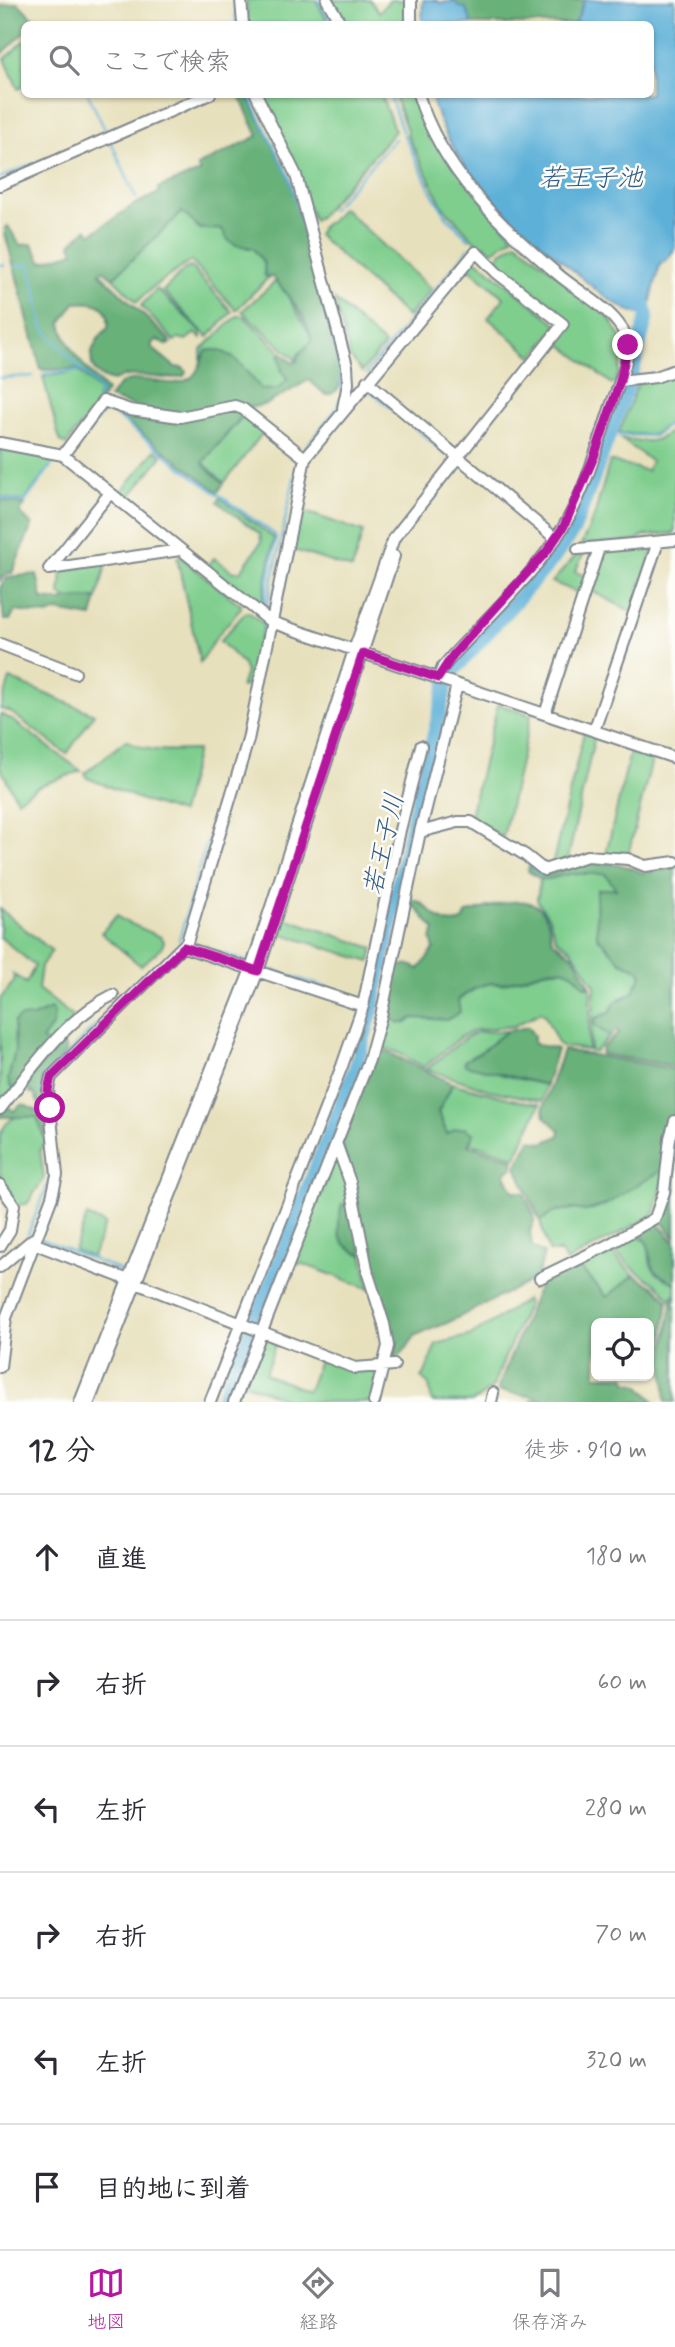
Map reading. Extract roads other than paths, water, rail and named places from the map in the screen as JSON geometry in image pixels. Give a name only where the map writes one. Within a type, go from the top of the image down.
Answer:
[{"type":"street","points":[[241,0],[243,21]]},
{"type":"street","points":[[327,0],[339,21]]},
{"type":"street","points":[[411,0],[411,21]]},
{"type":"street","points":[[0,185],[201,98]]},
{"type":"street","points":[[258,98],[296,175],[347,366],[348,384],[343,411]]},
{"type":"street","points":[[420,98],[446,157],[464,183],[522,242],[559,275],[609,313],[628,345],[620,381],[574,508],[547,551],[453,655],[439,679]]},
{"type":"street","points":[[0,1367],[6,1318],[52,1197],[57,1175],[48,1090],[51,1077],[184,947],[248,740],[306,458],[476,252],[497,273],[564,324],[459,458],[400,539],[358,652],[254,970],[132,1281],[80,1402]]},
{"type":"street","points":[[620,381],[642,379],[675,370]]},
{"type":"street","points":[[367,382],[555,538]]},
{"type":"street","points":[[63,455],[103,401],[141,412],[180,417],[235,406],[243,409],[306,458]]},
{"type":"street","points":[[0,443],[63,455],[271,622],[675,758]]},
{"type":"street","points":[[110,493],[50,569],[180,550]]},
{"type":"street","points":[[578,550],[675,540]]},
{"type":"street","points":[[594,730],[658,541]]},
{"type":"street","points":[[545,715],[599,548]]},
{"type":"street","points":[[0,645],[75,673]]},
{"type":"street","points":[[234,1402],[369,1060],[456,685]]},
{"type":"street","points":[[210,1402],[342,1066],[362,1006],[421,746]]},
{"type":"street","points":[[420,832],[471,821],[544,870],[587,856],[628,859],[645,866],[675,862]]},
{"type":"street","points":[[184,947],[362,1006]]},
{"type":"street","points":[[0,1109],[71,1024],[92,1005],[113,995]]},
{"type":"street","points":[[540,1278],[608,1245],[655,1218],[664,1192],[670,1138],[675,1121]]},
{"type":"street","points":[[336,1143],[350,1182],[369,1274],[388,1346],[389,1365],[374,1402]]},
{"type":"street","points":[[0,1185],[14,1205],[10,1230],[0,1248],[4,1264],[34,1240]]},
{"type":"street","points":[[34,1240],[355,1368],[389,1365]]},
{"type":"street","points":[[89,1402],[132,1281]]},
{"type":"water","points":[[423,0],[435,0],[441,3],[454,1],[460,7],[466,8],[471,21],[422,21]]},
{"type":"water","name":"若王子池","points":[[585,0],[675,0],[675,248],[666,261],[660,264],[647,316],[628,310],[606,297],[501,208],[451,145],[432,98],[654,98],[654,21],[576,21]]},
{"type":"waterway","points":[[318,0],[330,21]]},
{"type":"waterway","points":[[235,6],[236,21]]},
{"type":"waterway","points":[[90,98],[107,134]]},
{"type":"waterway","points":[[250,98],[289,177],[339,364],[342,390]]},
{"type":"waterway","points":[[390,98],[403,133],[432,193],[447,217],[469,239]]},
{"type":"waterway","points":[[331,210],[395,139]]},
{"type":"waterway","points":[[111,142],[136,198]]},
{"type":"waterway","points":[[0,178],[37,162]]},
{"type":"waterway","points":[[366,374],[469,248]]},
{"type":"waterway","points":[[17,266],[30,264],[43,328],[101,391],[98,398]]},
{"type":"waterway","name":"若王子川","points":[[221,1402],[356,1066],[371,1013],[410,832],[448,677],[554,558],[574,530],[632,374],[647,316],[643,299]]},
{"type":"waterway","points":[[43,374],[78,371]]},
{"type":"waterway","points":[[0,378],[33,376]]},
{"type":"waterway","points":[[368,389],[447,455]]},
{"type":"waterway","points":[[303,450],[337,408],[340,399]]},
{"type":"waterway","points":[[106,408],[190,474],[274,534],[276,537],[263,607],[266,610]]},
{"type":"waterway","points":[[76,447],[103,412]]},
{"type":"waterway","points":[[619,435],[654,436],[675,420]]},
{"type":"waterway","points":[[266,610],[298,460]]},
{"type":"waterway","points":[[0,498],[25,502],[54,462]]},
{"type":"waterway","points":[[253,683],[265,628]]},
{"type":"waterway","points":[[198,871],[209,836],[214,833],[242,734],[251,691]]},
{"type":"waterway","name":"若王子川","points":[[410,832],[415,833]]},
{"type":"waterway","points":[[529,864],[540,873]]},
{"type":"waterway","points":[[179,940],[197,876]]},
{"type":"waterway","points":[[190,943],[249,962]]},
{"type":"waterway","points":[[262,967],[350,995]]},
{"type":"waterway","points":[[43,1091],[47,1074],[104,1017]]},
{"type":"waterway","points":[[28,1234],[52,1174]]},
{"type":"waterway","points":[[41,1239],[124,1272]]}]
